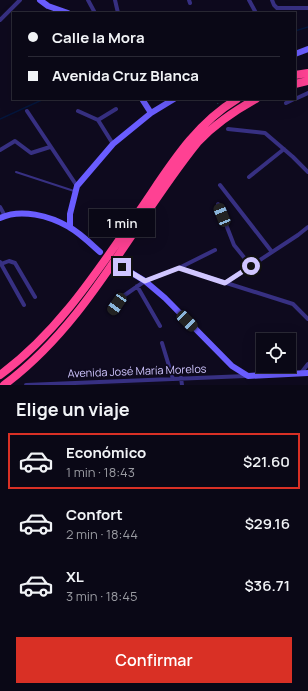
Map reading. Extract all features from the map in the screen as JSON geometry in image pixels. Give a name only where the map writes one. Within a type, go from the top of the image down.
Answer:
[{"type":"highway","points":[[296,75],[308,73]]},
{"type":"highway","points":[[296,84],[308,81]]},
{"type":"highway","points":[[0,375],[26,354],[72,306],[187,142],[210,118],[236,100]]},
{"type":"highway","points":[[4,385],[50,343],[70,322],[92,294],[198,142],[209,130],[230,114],[254,100]]},
{"type":"main road","points":[[40,0],[48,6],[65,12]]},
{"type":"main road","points":[[296,54],[308,49]]},
{"type":"main road","points":[[143,100],[151,113]]},
{"type":"main road","points":[[70,227],[70,214],[76,189],[113,144],[151,113],[172,100]]},
{"type":"main road","points":[[3,217],[44,216],[70,227],[100,252]]},
{"type":"main road","points":[[122,267],[145,281],[165,298],[232,366],[248,376],[308,373]]},
{"type":"street","points":[[0,20],[20,0]]},
{"type":"street","points":[[88,0],[94,12]]},
{"type":"street","points":[[115,0],[118,12]]},
{"type":"street","points":[[249,0],[255,12]]},
{"type":"street","points":[[272,0],[277,8],[308,8]]},
{"type":"street","points":[[296,99],[308,93]]},
{"type":"street","points":[[286,103],[293,100]]},
{"type":"street","points":[[98,120],[116,109]]},
{"type":"street","points":[[78,111],[98,120],[113,144]]},
{"type":"street","points":[[27,112],[76,189]]},
{"type":"street","points":[[228,129],[265,133],[308,172]]},
{"type":"street","points":[[0,150],[15,141],[31,153],[50,147]]},
{"type":"street","points":[[249,177],[284,149]]},
{"type":"street","points":[[220,185],[272,252]]},
{"type":"street","points":[[218,204],[234,245],[251,266]]},
{"type":"street","points":[[0,207],[3,217]]},
{"type":"street","points":[[225,283],[308,227]]},
{"type":"street","points":[[112,312],[122,297],[145,281],[179,268],[215,250]]},
{"type":"street","points":[[24,305],[1,263],[9,261],[16,263],[35,298]]},
{"type":"street","points":[[179,268],[293,304],[308,319]]},
{"type":"street","points":[[137,286],[160,326]]},
{"type":"street","points":[[162,343],[173,378]]},
{"type":"street","points":[[300,373],[308,364]]},
{"type":"street","name":"Avenida José María Morelos","points":[[26,385],[248,376]]},
{"type":"street","points":[[181,378],[182,385]]},
{"type":"lane","points":[[16,172],[76,189]]},
{"type":"path","points":[[216,100],[218,104]]},
{"type":"waterway","points":[[296,31],[308,27]]},
{"type":"waterway","points":[[0,119],[42,100]]},
{"type":"route","points":[[122,267],[145,281],[179,268],[225,283],[251,266]]}]
